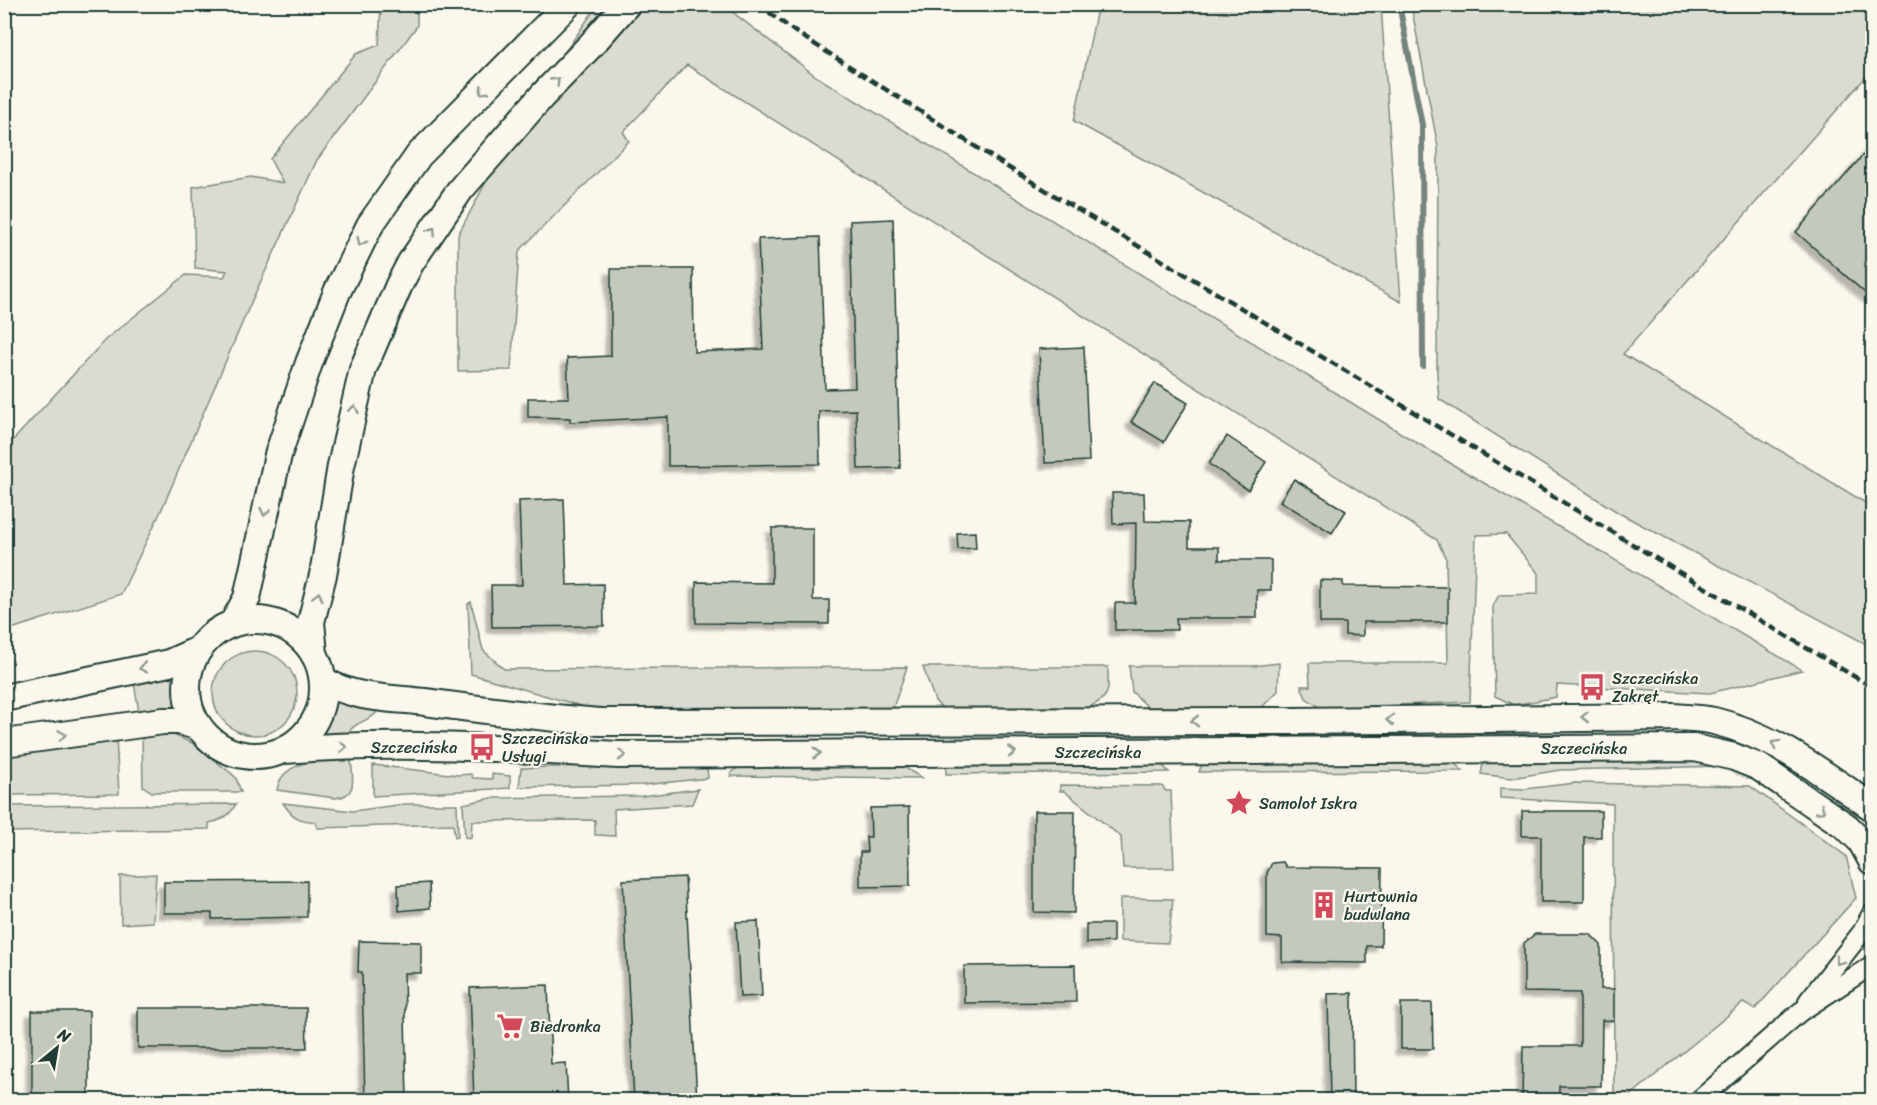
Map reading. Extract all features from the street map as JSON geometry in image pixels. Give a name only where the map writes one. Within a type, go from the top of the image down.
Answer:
[{"type":"main road","points":[[233,623],[247,598],[278,455],[309,363],[337,292],[370,225],[419,155],[568,4]]},
{"type":"main road","points":[[314,654],[301,638],[271,622],[257,620],[233,623],[207,640],[198,650],[191,664],[187,689],[191,713],[205,735],[222,748],[241,755],[265,755],[285,750],[297,743],[315,721],[321,708],[323,680],[314,654],[311,622],[323,575],[341,466],[363,369],[399,285],[411,262],[460,189],[627,4]]},
{"type":"main road","points":[[4,698],[170,663],[198,650]]},
{"type":"main road","name":"Szczecińska","points":[[323,680],[341,690],[375,696],[600,722],[1289,721],[1673,717],[1711,720],[1762,737],[1786,750],[1872,807]]},
{"type":"main road","points":[[4,743],[163,721],[179,721],[199,727]]},
{"type":"main road","name":"Szczecińska","points":[[285,750],[345,747],[500,747],[618,755],[1695,748],[1734,757],[1759,767],[1847,827],[1861,841],[1872,861]]},
{"type":"street","points":[[1800,1012],[1862,932],[1872,913]]},
{"type":"street","points":[[1699,1101],[1800,1012],[1872,964]]},
{"type":"shaded area","points":[[1098,4],[1381,5],[1401,302],[1074,121]]},
{"type":"shaded area","points":[[381,5],[417,5],[417,26],[317,160],[253,298],[161,511],[121,594],[5,631],[5,449],[106,339],[186,275],[224,277],[227,271],[195,268],[193,187],[251,177],[283,183],[270,159],[356,54],[379,45]]},
{"type":"shaded area","points":[[600,5],[723,5],[817,77],[1450,463],[1802,670],[1710,693],[1557,685],[1556,697],[1514,705],[1495,696],[1493,606],[1499,595],[1538,594],[1538,573],[1506,534],[1476,535],[1470,702],[1321,708],[1306,698],[1301,686],[1310,686],[1309,663],[1448,663],[1446,559],[1437,540],[687,65],[623,132],[629,141],[519,251],[511,370],[458,371],[458,235],[506,144],[542,85]]},
{"type":"shaded area","points":[[1411,5],[1872,5],[1872,70],[1623,354],[1872,507],[1872,647],[1619,513],[1439,399],[1437,374],[1438,147]]},
{"type":"shaded area","points":[[471,602],[483,650],[504,669],[907,667],[893,708],[598,711],[471,674],[468,604]]},
{"type":"shaded area","points":[[255,651],[271,654],[285,663],[294,677],[297,693],[294,709],[285,723],[271,732],[255,735],[239,732],[225,723],[216,709],[213,693],[216,677],[225,663],[239,654]]},
{"type":"shaded area","points":[[1279,663],[1278,691],[1262,707],[1150,709],[1132,692],[1129,666],[1253,666]]},
{"type":"shaded area","points":[[923,667],[1108,667],[1108,688],[1100,701],[1086,709],[944,710],[935,701]]},
{"type":"shaded area","points":[[182,673],[180,701],[177,707],[139,712],[134,683]]},
{"type":"shaded area","points":[[333,700],[380,708],[377,713],[355,726],[347,734],[316,736],[315,732]]},
{"type":"shaded area","points":[[169,733],[192,743],[231,773],[236,778],[241,792],[152,792],[143,786],[142,736]]},
{"type":"shaded area","points":[[116,737],[119,794],[5,795],[4,753]]},
{"type":"shaded area","points":[[1745,753],[1768,765],[1560,770],[1511,778],[1481,774],[1483,763],[1488,757]]},
{"type":"shaded area","points":[[1447,757],[1463,771],[1199,772],[1202,764]]},
{"type":"shaded area","points":[[318,759],[351,759],[353,779],[348,794],[335,798],[277,790],[282,777],[292,768]]},
{"type":"shaded area","points":[[1158,761],[1169,772],[946,774],[946,767],[956,762]]},
{"type":"shaded area","points":[[701,763],[707,769],[708,778],[643,785],[519,787],[521,768]]},
{"type":"shaded area","points":[[373,765],[458,775],[471,774],[473,778],[492,779],[492,774],[510,776],[510,788],[373,796]]},
{"type":"shaded area","points":[[745,765],[902,766],[922,778],[731,776],[732,771]]},
{"type":"shaded area","points":[[1575,783],[1750,786],[1846,856],[1856,898],[1755,1009],[1743,1003],[1625,1100],[1614,1100],[1613,804],[1500,798],[1500,788],[1525,789]]},
{"type":"shaded area","points":[[1060,785],[1162,786],[1166,791],[1171,791],[1174,868],[1123,868],[1121,837],[1064,791],[1060,791]]},
{"type":"shaded area","points":[[698,789],[692,804],[614,809],[615,836],[595,835],[595,820],[472,821],[471,838],[465,837],[463,804],[491,798],[642,796]]},
{"type":"shaded area","points":[[283,803],[353,811],[405,804],[457,804],[458,837],[455,837],[453,824],[317,828],[316,822],[296,817]]},
{"type":"shaded area","points":[[236,804],[225,817],[209,823],[209,829],[5,832],[5,806]]},
{"type":"shaded area","points":[[156,874],[153,922],[121,924],[120,876]]},
{"type":"shaded area","points":[[1120,898],[1173,899],[1168,943],[1120,941]]},
{"type":"building","points":[[1872,145],[1872,299],[1796,232]]},
{"type":"building","points":[[893,219],[900,468],[858,469],[856,410],[819,411],[820,464],[668,466],[668,417],[570,422],[570,418],[528,417],[528,398],[569,398],[567,358],[611,356],[611,269],[693,269],[694,352],[763,349],[758,239],[820,237],[825,389],[855,388],[850,221]]},
{"type":"building","points":[[1084,347],[1089,461],[1045,463],[1039,349]]},
{"type":"building","points":[[1155,383],[1188,403],[1164,442],[1131,422]]},
{"type":"building","points":[[1227,436],[1266,462],[1248,490],[1209,464]]},
{"type":"building","points":[[1294,479],[1346,511],[1332,533],[1280,501]]},
{"type":"building","points":[[1112,493],[1144,493],[1145,521],[1189,522],[1189,547],[1219,547],[1219,560],[1271,560],[1271,590],[1257,590],[1257,618],[1176,618],[1177,630],[1115,630],[1115,603],[1135,603],[1136,523],[1113,524]]},
{"type":"building","points":[[564,499],[567,585],[603,584],[604,626],[492,627],[491,585],[522,585],[519,501]]},
{"type":"building","points":[[772,528],[813,528],[813,600],[829,600],[829,624],[696,623],[696,582],[772,583]]},
{"type":"building","points":[[975,532],[976,548],[958,549],[957,533]]},
{"type":"building","points":[[1320,580],[1343,581],[1343,586],[1448,587],[1448,622],[1363,622],[1363,636],[1345,635],[1345,623],[1320,623]]},
{"type":"building","points":[[909,807],[910,886],[860,887],[860,852],[867,852],[866,837],[871,837],[870,808]]},
{"type":"building","points":[[1034,811],[1075,811],[1074,913],[1034,912]]},
{"type":"building","points":[[1522,811],[1601,811],[1601,837],[1584,837],[1584,902],[1541,902],[1541,836],[1522,836]]},
{"type":"building","name":"Hurtownia budwlana","points":[[1283,862],[1286,867],[1382,868],[1381,946],[1367,946],[1367,963],[1282,962],[1282,938],[1267,937],[1267,873],[1272,863]]},
{"type":"building","points":[[685,877],[697,1101],[634,1101],[623,880]]},
{"type":"building","points":[[307,881],[307,917],[212,919],[212,913],[164,913],[164,882]]},
{"type":"building","points":[[429,883],[430,908],[399,911],[398,885]]},
{"type":"building","points":[[758,921],[762,996],[740,997],[736,922]]},
{"type":"building","points":[[1086,924],[1113,924],[1113,942],[1086,943]]},
{"type":"building","points":[[1535,934],[1590,934],[1601,945],[1601,989],[1614,989],[1614,1021],[1602,1020],[1601,1086],[1559,1086],[1559,1101],[1522,1101],[1523,1046],[1580,1046],[1580,993],[1524,992],[1524,943]]},
{"type":"building","points":[[359,941],[421,942],[421,973],[404,973],[407,1101],[365,1101],[362,972],[358,972]]},
{"type":"building","points":[[1075,965],[1076,1002],[964,1003],[964,966]]},
{"type":"building","name":"Biedronka","points":[[548,985],[551,1064],[566,1063],[568,1101],[474,1101],[470,988]]},
{"type":"building","points":[[1352,993],[1353,1101],[1330,1101],[1328,994]]},
{"type":"building","points":[[1401,1003],[1432,1003],[1433,1049],[1401,1049]]},
{"type":"building","points":[[138,1008],[306,1008],[307,1048],[138,1048]]},
{"type":"building","points":[[32,1011],[89,1011],[89,1101],[32,1101]]},
{"type":"waterway","points":[[1399,4],[1422,125],[1423,366]]},
{"type":"railway","points":[[758,4],[794,31],[1009,168],[1872,687]]},
{"type":"place","name":"Szczecińska Zakręt","points":[[1592,687]]},
{"type":"place","name":"Szczecińska Usługi","points":[[482,747]]},
{"type":"place","name":"Samolot Iskra","points":[[1239,803]]},
{"type":"place","name":"Hurtownia budwlana","points":[[1324,905]]},
{"type":"place","name":"Biedronka","points":[[510,1026]]}]
